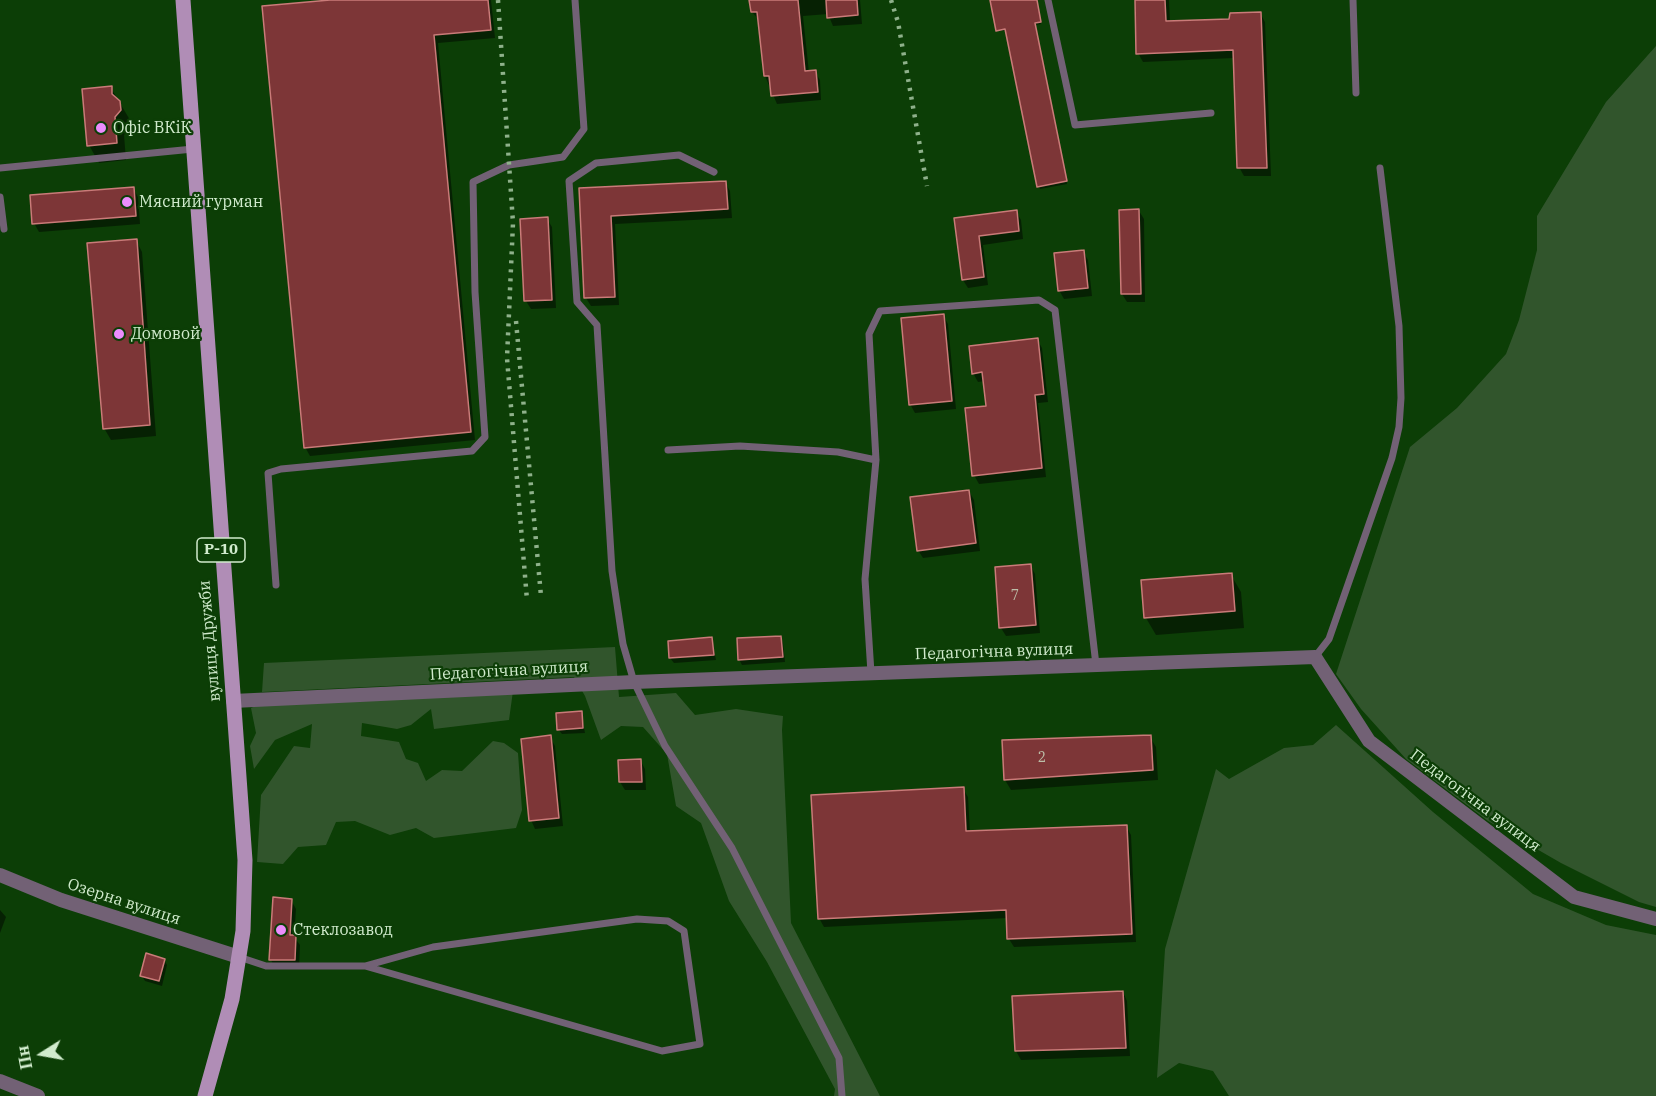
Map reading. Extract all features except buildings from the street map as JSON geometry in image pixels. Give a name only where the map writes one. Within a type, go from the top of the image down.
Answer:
[{"type":"main road","name":"вулиця Дружби","points":[[183,0],[245,860],[243,931],[232,999],[204,1096]]},
{"type":"street","name":"Педагогічна вулиця","points":[[233,701],[634,682],[1315,657],[1370,741],[1574,897],[1656,919]]},
{"type":"street","name":"Озерна вулиця","points":[[0,875],[61,900],[239,957]]},
{"type":"street","points":[[0,1081],[38,1096]]},
{"type":"lane","points":[[276,585],[268,473],[281,469],[472,452],[485,437],[475,292],[473,182],[509,165],[563,157],[584,129],[575,0]]},
{"type":"lane","points":[[1048,0],[1075,125],[1211,113]]},
{"type":"lane","points":[[1353,0],[1356,93]]},
{"type":"lane","points":[[0,168],[193,149]]},
{"type":"lane","points":[[714,172],[680,155],[596,163],[569,181],[577,302],[597,325],[612,571],[622,644],[634,682],[665,746],[732,848],[839,1058],[842,1096]]},
{"type":"lane","points":[[1315,657],[1329,639],[1392,458],[1399,427],[1401,398],[1399,326],[1380,168]]},
{"type":"lane","points":[[0,197],[4,229]]},
{"type":"lane","points":[[871,673],[866,579],[876,460],[869,334],[880,311],[1039,300],[1055,310],[1096,665]]},
{"type":"lane","points":[[668,450],[740,446],[838,452],[876,460]]},
{"type":"lane","points":[[239,957],[266,966],[366,966],[433,947],[637,919],[668,921],[684,931],[700,1044],[662,1052],[366,966]]},
{"type":"green space","points":[[1656,46],[1656,907],[1639,902],[1561,863],[1488,821],[1406,759],[1361,709],[1336,674],[1410,447],[1457,408],[1506,354],[1519,320],[1537,250],[1537,216],[1606,102]]},
{"type":"green space","points":[[615,647],[619,697],[676,693],[695,715],[736,709],[783,716],[791,923],[880,1096],[834,1096],[835,1089],[767,962],[729,901],[701,823],[676,806],[667,754],[643,727],[621,726],[601,740],[585,696],[574,677],[262,692],[264,663]]},
{"type":"green space","points":[[513,691],[509,720],[434,729],[431,709],[411,725],[397,729],[362,723],[361,736],[399,742],[406,759],[418,763],[426,781],[442,770],[462,771],[493,741],[504,743],[518,753],[522,810],[516,828],[434,838],[416,828],[390,835],[355,821],[336,822],[326,845],[298,847],[283,864],[257,862],[261,795],[294,746],[310,748],[312,724],[275,740],[254,769],[250,746],[256,733],[251,708],[263,703]]},
{"type":"green space","points":[[1336,725],[1433,812],[1533,894],[1606,925],[1656,935],[1656,1096],[1229,1096],[1213,1071],[1179,1063],[1157,1078],[1165,949],[1216,769],[1229,779],[1284,748],[1313,745]]},
{"type":"railway","points":[[498,0],[513,223],[507,358],[527,600]]},
{"type":"railway","points":[[891,0],[898,22],[927,186]]},
{"type":"railway","points":[[516,321],[541,596]]},
{"type":"place","name":"Офіс ВКіК","points":[[101,128]]},
{"type":"place","name":"Мясний гурман","points":[[127,202]]},
{"type":"place","name":"Домовой","points":[[119,334]]},
{"type":"place","name":"Стеклозавод","points":[[281,930]]}]
